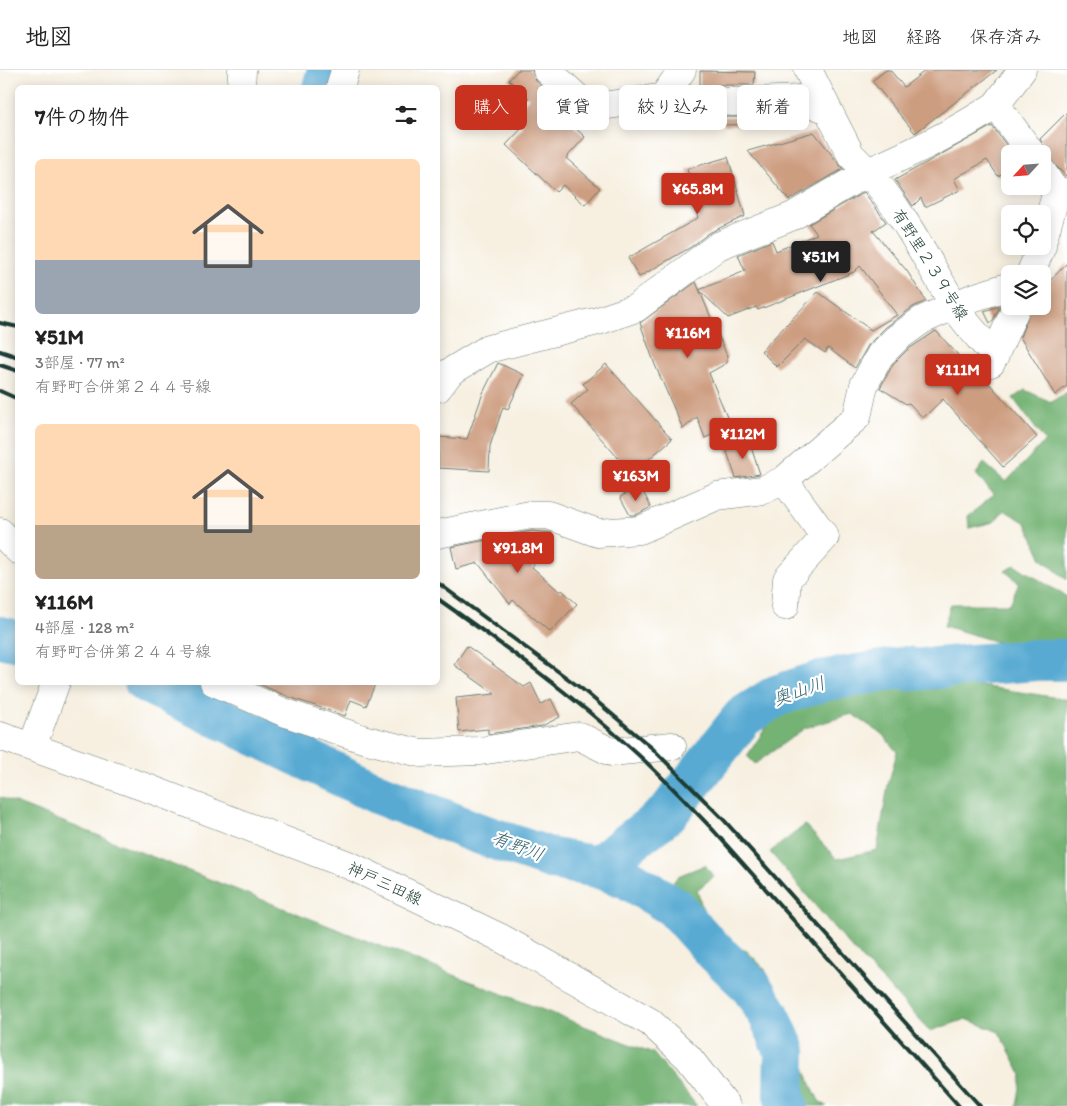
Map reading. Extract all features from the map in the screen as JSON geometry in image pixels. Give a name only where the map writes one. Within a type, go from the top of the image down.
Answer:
[{"type":"street","points":[[241,85],[242,70]]},
{"type":"street","points":[[341,85],[345,70]]},
{"type":"street","points":[[547,70],[581,101],[602,106],[619,104]]},
{"type":"street","points":[[672,85],[682,70]]},
{"type":"street","name":"有野里２３９号線","points":[[808,70],[852,155],[886,193],[916,237],[955,306],[993,360],[1013,315]]},
{"type":"street","points":[[440,385],[450,372],[488,349],[598,321],[636,308],[718,246],[793,216],[868,172],[925,148],[962,128],[996,105],[1022,70]]},
{"type":"street","points":[[727,102],[798,99],[828,110]]},
{"type":"street","points":[[996,105],[1025,145]]},
{"type":"street","points":[[1051,205],[1055,186]]},
{"type":"street","points":[[440,534],[530,515],[548,515],[598,533],[640,530],[717,496],[763,490],[784,480],[857,416],[864,385],[880,355],[897,338],[922,320],[972,298],[1001,289]]},
{"type":"street","points":[[784,480],[825,537],[787,579],[785,606]]},
{"type":"street","points":[[32,747],[55,685]]},
{"type":"street","points":[[221,685],[283,712],[363,739],[420,753],[480,751],[579,736],[611,752],[672,746]]},
{"type":"street","name":"神戸三田線","points":[[0,736],[150,789],[351,866],[499,938],[650,1022],[688,1057],[726,1106]]},
{"type":"green space","points":[[1025,390],[1051,402],[1067,392],[1067,580],[1042,559],[1026,523],[1004,510],[994,522],[969,528],[968,516],[994,495],[976,474],[984,463],[1006,482],[1045,441],[1013,398]]},
{"type":"green space","points":[[1015,565],[1067,597],[1067,648],[1001,643],[944,626],[951,604],[1010,604],[1019,583],[1005,571]]},
{"type":"green space","points":[[857,680],[914,687],[966,684],[1067,699],[1067,1106],[1017,1106],[1022,1075],[999,1032],[966,1019],[930,1031],[848,944],[770,852],[805,825],[837,859],[877,850],[888,785],[897,752],[882,734],[852,714],[805,728],[755,764],[747,756],[777,711]]},
{"type":"green space","points":[[0,797],[653,1053],[697,1106],[0,1106]]},
{"type":"green space","points":[[705,865],[714,876],[697,890],[707,923],[729,944],[747,951],[764,968],[785,1005],[787,1025],[796,1052],[819,1101],[827,1106],[768,1106],[768,1062],[740,999],[653,909],[678,876]]},
{"type":"building","points":[[518,70],[532,70],[536,81],[540,85],[537,85],[537,130],[578,130],[585,137],[566,158],[600,188],[585,205],[563,185],[556,192],[506,145],[520,130],[527,130],[527,100],[529,98],[527,96],[527,85],[515,85],[509,80]]},
{"type":"building","points":[[886,70],[890,70],[904,87],[926,70],[997,70],[915,133],[872,81]]},
{"type":"building","points":[[700,71],[755,72],[754,85],[700,85]]},
{"type":"building","points":[[1067,112],[1067,177],[1051,161],[1051,145],[1043,145],[1040,139]]},
{"type":"building","points":[[727,117],[737,117],[737,125],[727,125]]},
{"type":"building","points":[[992,126],[1006,145],[1001,145],[1001,174],[998,176],[987,160],[954,179],[960,190],[925,207],[921,198],[913,206],[895,180]]},
{"type":"building","points":[[814,132],[843,169],[789,200],[748,151]]},
{"type":"building","points":[[728,157],[745,216],[709,233],[691,247],[639,277],[628,258],[698,218],[695,209],[698,208],[687,169]]},
{"type":"building","points":[[864,192],[886,222],[873,231],[907,271],[926,301],[913,307],[886,327],[869,344],[855,368],[828,348],[825,353],[805,339],[777,367],[761,351],[818,292],[871,330],[897,315],[860,266],[854,272],[758,310],[756,307],[728,318],[699,290],[745,271],[738,255],[772,241],[776,251],[817,234],[809,224]]},
{"type":"building","points":[[1067,263],[1067,386],[1055,395],[1020,337],[1029,315],[1051,315],[1051,280]]},
{"type":"building","points":[[696,282],[727,356],[727,363],[709,373],[731,427],[705,438],[697,417],[683,429],[655,365],[640,323]]},
{"type":"building","points":[[1000,306],[992,322],[990,323],[984,311]]},
{"type":"building","points":[[936,331],[969,367],[973,363],[1037,437],[1003,467],[943,399],[923,418],[909,403],[906,404],[880,388],[893,364],[907,350]]},
{"type":"building","points":[[498,363],[524,375],[508,409],[503,407],[490,446],[489,471],[440,468],[440,437],[467,439],[483,393]]},
{"type":"building","points":[[606,364],[672,439],[632,474],[571,404],[588,389],[583,384]]},
{"type":"building","points":[[749,441],[760,474],[736,478],[726,449]]},
{"type":"building","points":[[640,486],[651,507],[636,515],[630,515],[620,497]]},
{"type":"building","points":[[532,531],[552,533],[532,567],[560,592],[562,590],[577,604],[550,632],[513,600],[510,604],[478,563],[456,569],[451,547]]},
{"type":"building","points":[[467,646],[524,687],[531,683],[541,704],[551,699],[560,717],[542,726],[488,734],[488,729],[459,732],[456,698],[495,694],[454,665]]},
{"type":"building","points":[[261,685],[375,685],[366,706],[351,700],[345,716],[289,697]]},
{"type":"waterway","points":[[324,85],[328,70]]},
{"type":"waterway","name":"有野川","points":[[0,637],[15,640]]},
{"type":"waterway","name":"奥山川","points":[[597,867],[667,814],[743,717],[776,696],[821,681],[906,667],[910,670],[1037,660],[1067,660]]},
{"type":"waterway","name":"有野川","points":[[151,685],[379,794],[472,831],[553,859],[597,867],[627,878],[674,907],[710,947],[750,985],[769,1015],[785,1051],[784,1094],[787,1106]]},
{"type":"railway","points":[[0,323],[15,326]]},
{"type":"railway","points":[[0,351],[15,356]]},
{"type":"railway","points":[[0,365],[15,370]]},
{"type":"railway","points":[[0,391],[15,398]]},
{"type":"railway","points":[[440,584],[582,689],[652,748],[723,819],[980,1106]]},
{"type":"railway","points":[[440,600],[562,690],[633,750],[675,790],[714,831],[959,1106]]}]
